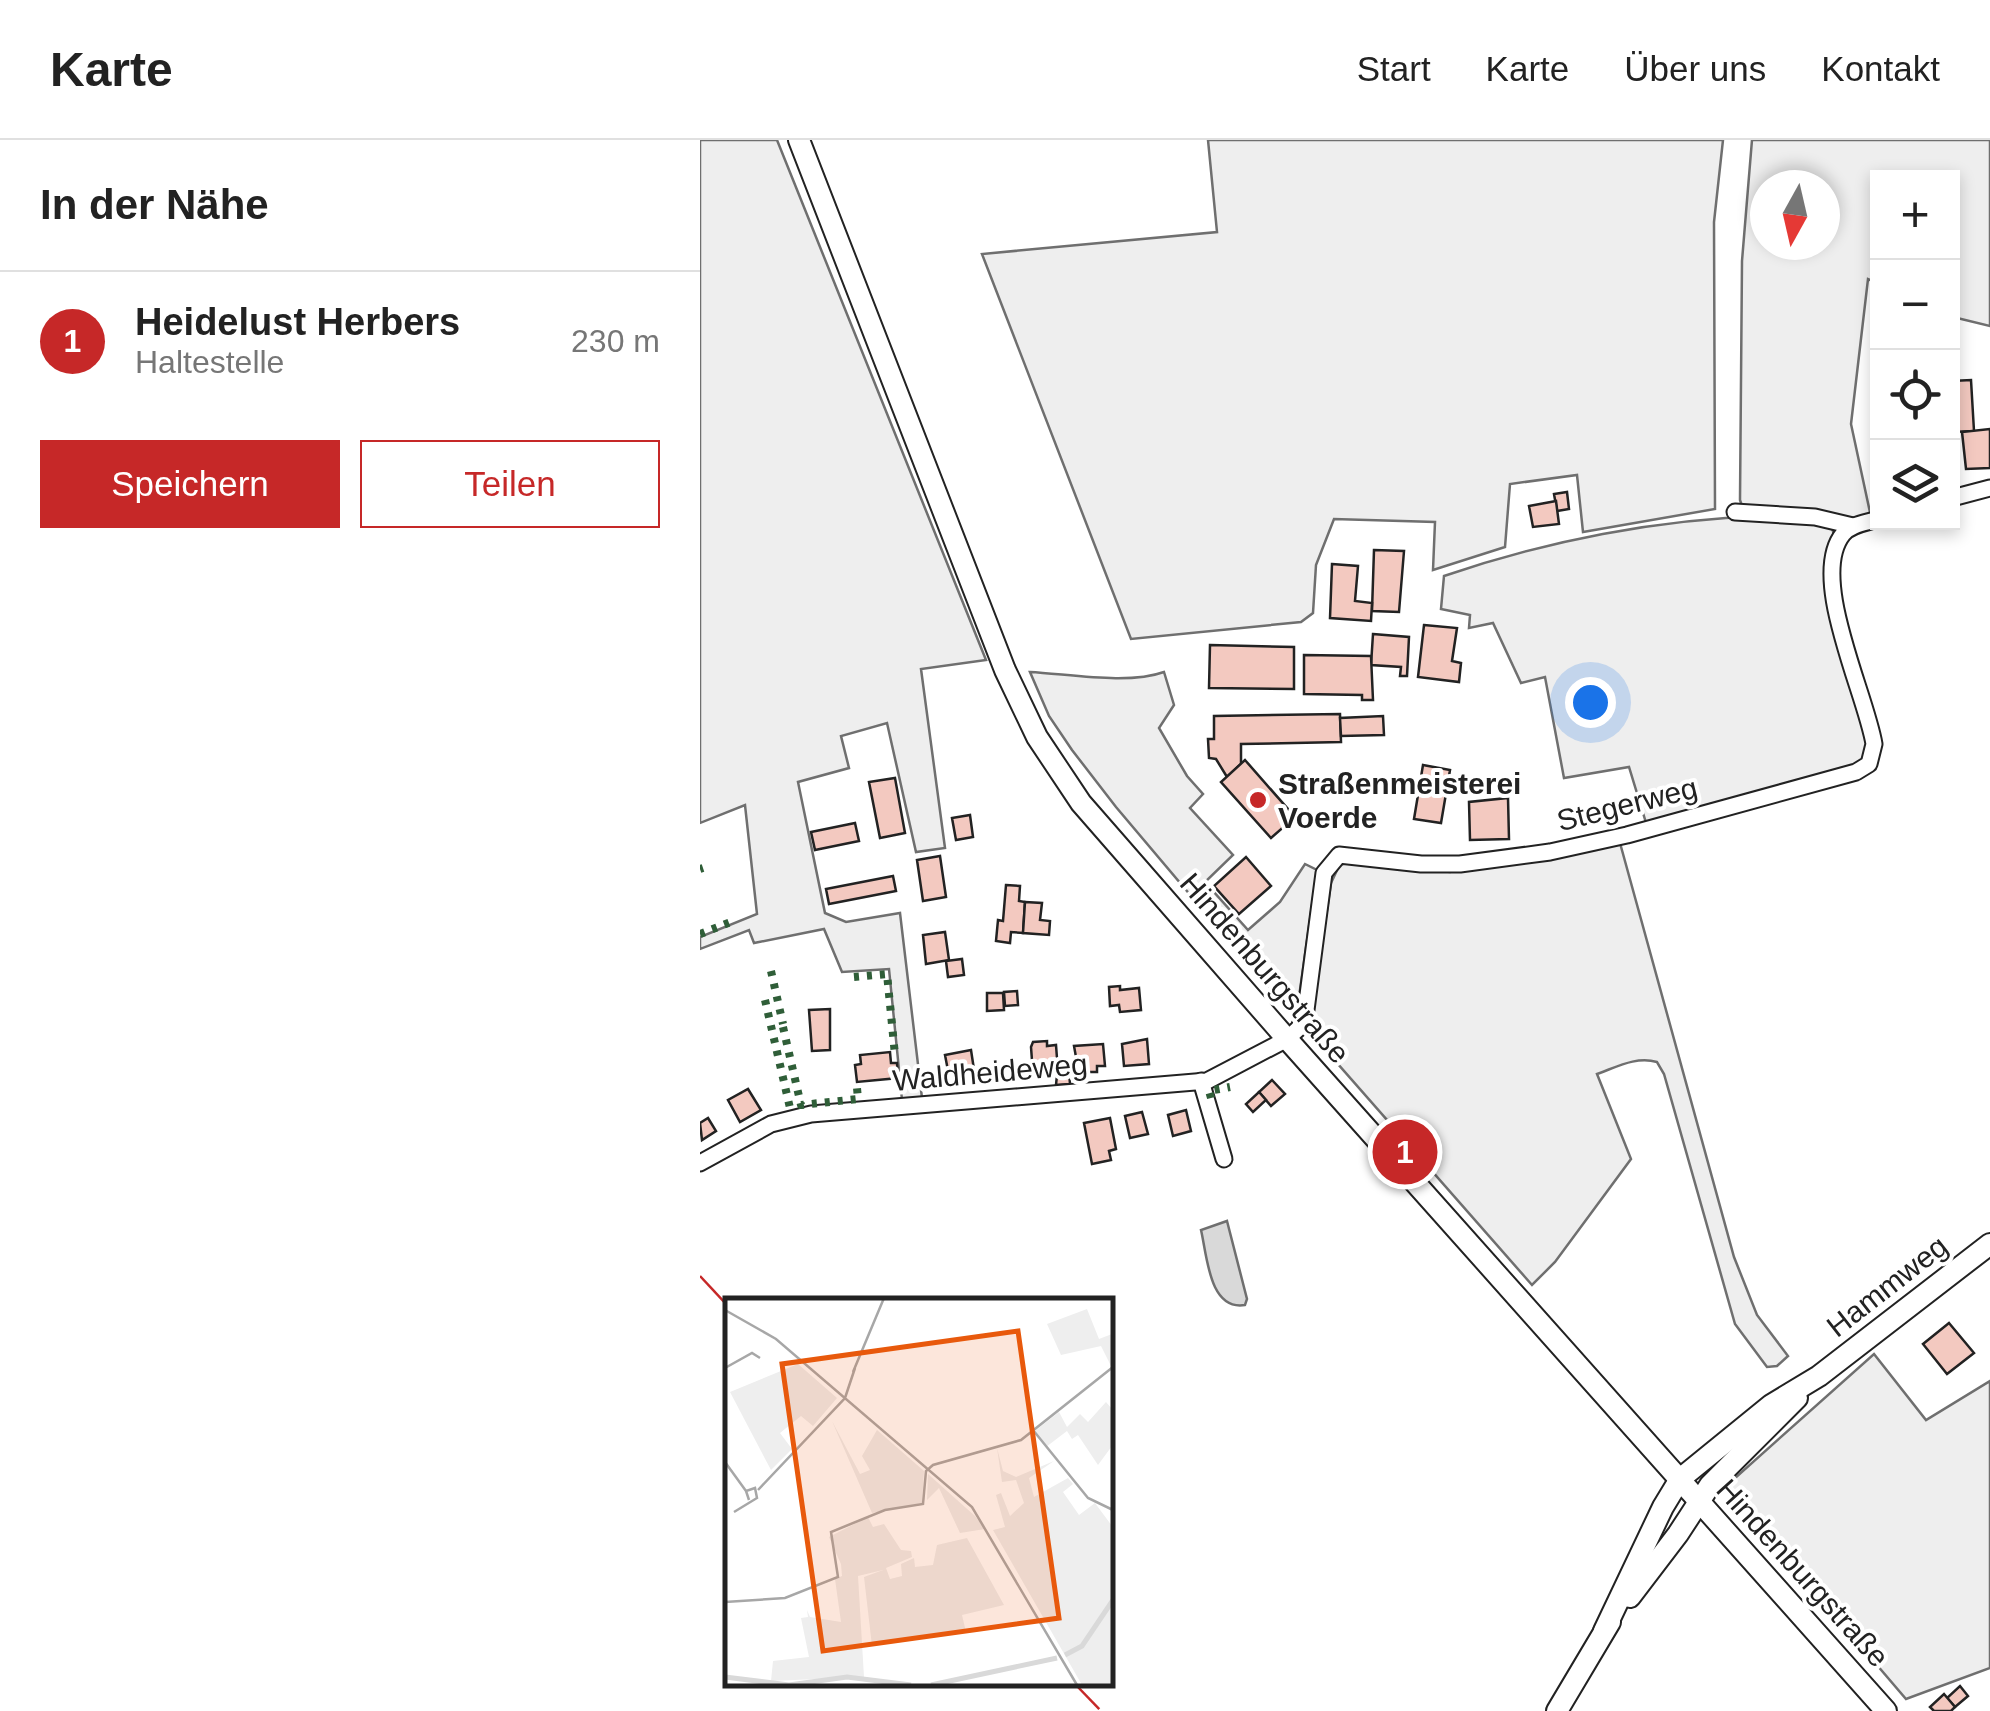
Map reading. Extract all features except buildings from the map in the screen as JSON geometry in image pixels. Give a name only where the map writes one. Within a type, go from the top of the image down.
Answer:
[{"type":"main road","name":"Hindenburgstraße","points":[[799,140],[1005,670],[1038,737],[1080,803],[1886,1711]]},
{"type":"main road","name":"Hammweg","points":[[1558,1711],[1604,1632],[1663,1507],[1689,1491],[1771,1405],[1818,1377],[1990,1244]]},
{"type":"main road","name":"Hammweg","points":[[1689,1491],[1710,1485],[1818,1377]]},
{"type":"main road","name":"Hammweg","points":[[1604,1632],[1678,1534],[1689,1491]]},
{"type":"main road","points":[[1678,1534],[1715,1520]]},
{"type":"street","points":[[1960,496],[1990,488]]},
{"type":"street","points":[[1735,512],[1816,517],[1853,526],[1870,522]]},
{"type":"street","name":"Stegerweg","points":[[1286,1039],[1299,1028],[1306,1010],[1324,873],[1339,855],[1460,864],[1550,852],[1830,780],[1869,764],[1874,744],[1872,732],[1832,594],[1833,556],[1842,535],[1853,526]]},
{"type":"street","name":"Waldheideweg","points":[[700,1164],[771,1124],[811,1114],[1201,1082],[1286,1039]]},
{"type":"street","points":[[1201,1082],[1224,1158]]},
{"type":"shaded area","points":[[700,140],[777,140],[986,660],[921,669],[945,848],[916,852],[887,723],[841,736],[849,768],[798,782],[825,913],[846,922],[900,913],[922,1098],[902,1100],[889,969],[842,972],[824,929],[754,943],[749,930],[700,949],[700,937],[757,914],[745,805],[700,823]]},
{"type":"shaded area","points":[[1208,140],[1723,140],[1714,222],[1715,509],[1583,532],[1577,475],[1510,484],[1505,547],[1433,570],[1435,522],[1334,519],[1316,565],[1313,613],[1301,622],[1131,639],[982,254],[1217,232]]},
{"type":"shaded area","points":[[1752,140],[1990,140],[1990,326],[1960,319],[1960,170],[1870,170],[1870,280],[1851,424],[1870,517],[1850,521],[1742,506],[1742,261]]},
{"type":"shaded area","points":[[1766,516],[1822,523],[1832,528],[1831,547],[1868,738],[1865,759],[1854,766],[1647,826],[1629,767],[1564,778],[1545,677],[1521,683],[1493,623],[1469,628],[1470,615],[1441,609],[1444,576],[1483,563],[1562,542],[1644,527]]},
{"type":"shaded area","points":[[1030,672],[1133,678],[1164,672],[1174,705],[1159,728],[1187,776],[1203,794],[1190,808],[1233,855],[1205,882],[1248,930],[1280,902],[1305,864],[1317,870],[1297,1011],[1290,1013],[1116,807],[1049,716]]},
{"type":"shaded area","points":[[1620,843],[1734,1257],[1757,1315],[1788,1356],[1777,1366],[1767,1367],[1735,1324],[1664,1074],[1657,1062],[1634,1061],[1597,1074],[1631,1159],[1555,1262],[1532,1285],[1309,1031],[1331,883],[1339,866],[1348,861],[1450,872]]},
{"type":"shaded area","points":[[1227,1221],[1247,1299],[1245,1305],[1233,1305],[1224,1299],[1208,1266],[1201,1230]]},
{"type":"shaded area","points":[[1874,1354],[1926,1420],[1990,1381],[1990,1668],[1906,1699],[1725,1487]]},
{"type":"hedge","points":[[700,934],[736,920]]},
{"type":"hedge","points":[[771,971],[783,1024]]},
{"type":"hedge","points":[[854,977],[887,974],[895,1055]]},
{"type":"hedge","points":[[765,1000],[790,1108]]},
{"type":"hedge","points":[[783,1027],[801,1105],[858,1099],[857,1088]]},
{"type":"hedge","points":[[1211,1098],[1209,1091],[1230,1087]]},
{"type":"power","points":[[700,1276],[725,1303]]},
{"type":"power","points":[[1077,1686],[1101,1711]]},
{"type":"place","name":"Straßenmeisterei Voerde","points":[[1258,800]]},
{"type":"place","name":"Heidelust Herbers","points":[[1405,1152]]}]
